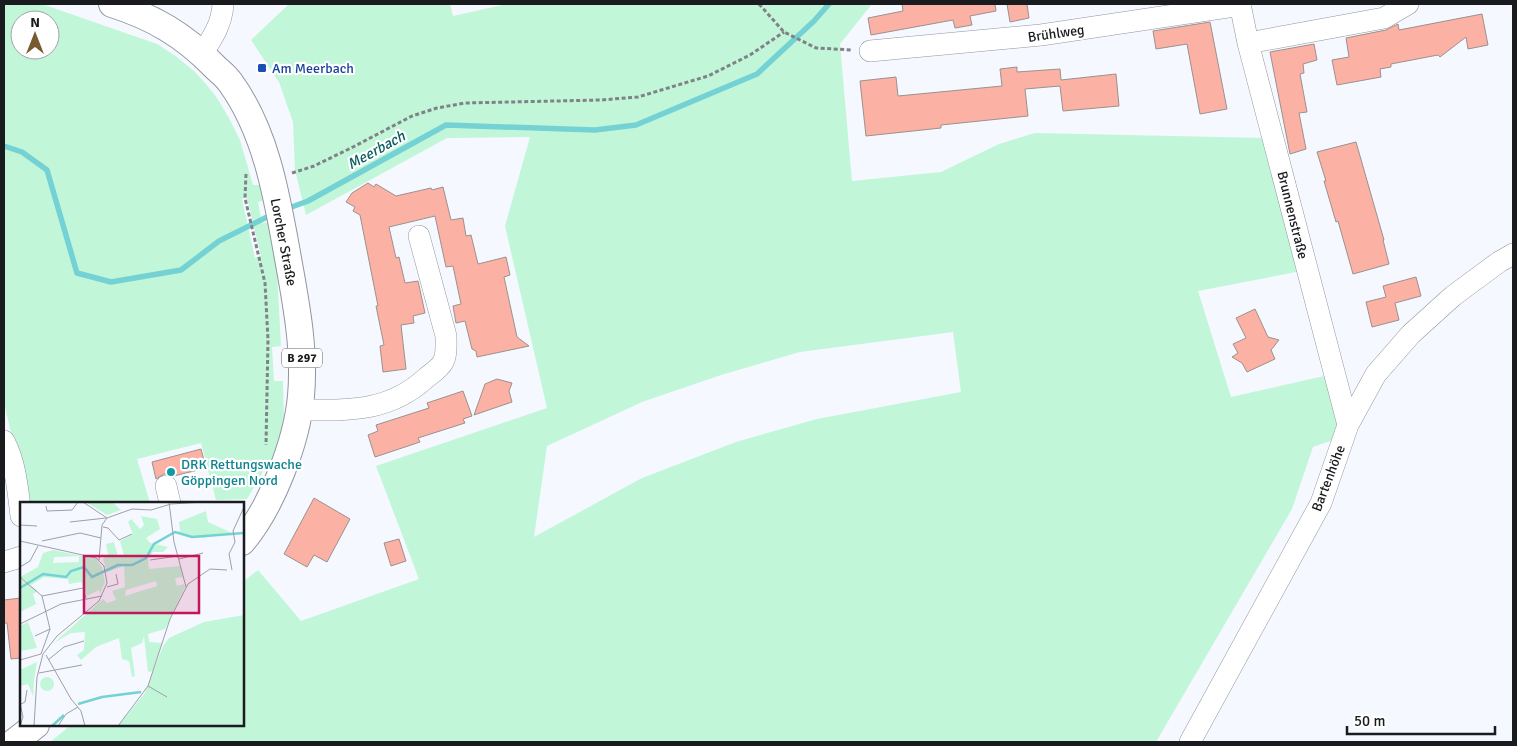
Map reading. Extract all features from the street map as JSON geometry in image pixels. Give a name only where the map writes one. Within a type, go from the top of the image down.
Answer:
[{"type":"main road","name":"Lorcher Straße","points":[[112,4],[159,23],[178,33],[230,82],[282,176],[285,243],[302,356],[301,396],[282,472],[265,509],[244,538]]},
{"type":"main road","points":[[14,742],[35,726]]},
{"type":"street","points":[[202,54],[213,38],[220,21],[223,4]]},
{"type":"street","name":"Brunnenstraße","points":[[1240,4],[1248,43],[1348,425]]},
{"type":"street","name":"Brühlweg","points":[[870,51],[1042,36],[1240,4]]},
{"type":"street","points":[[1248,43],[1384,18],[1408,4]]},
{"type":"street","points":[[299,410],[362,409],[394,400],[417,387],[443,363],[446,352],[446,336],[419,236]]},
{"type":"street","name":"Bartenhöhe","points":[[1190,742],[1320,503],[1348,425],[1376,374],[1410,334],[1453,296],[1513,254]]},
{"type":"street","points":[[4,441],[9,450],[20,508]]},
{"type":"street","points":[[4,562],[20,557]]},
{"type":"path","points":[[759,4],[784,32],[816,48],[870,51]]},
{"type":"path","points":[[282,176],[330,158],[412,116],[437,108],[465,103],[601,100],[638,97],[708,76],[750,55],[784,32]]},
{"type":"path","points":[[245,185],[245,198],[265,282],[267,330],[266,443]]},
{"type":"green space","points":[[4,4],[42,4],[59,10],[10,10],[10,60],[60,60],[60,10],[157,44],[177,57],[195,72],[217,98],[240,140],[253,185],[261,185],[266,200],[258,202],[262,223],[270,222],[276,254],[281,346],[272,347],[274,381],[283,381],[284,423],[280,440],[269,468],[264,465],[262,474],[247,499],[216,500],[201,443],[137,459],[150,502],[28,502],[4,403]],"holes":[[[245,198],[247,198],[261,256],[255,258],[242,199]]]},
{"type":"green space","points":[[289,4],[450,4],[453,16],[507,4],[872,4],[840,44],[852,181],[941,172],[999,144],[1035,133],[1264,138],[1301,271],[1198,291],[1231,397],[1324,376],[1340,419],[1333,440],[1313,447],[1292,509],[1156,742],[50,742],[70,726],[244,726],[244,581],[258,570],[301,621],[419,579],[376,466],[547,408],[505,226],[530,137],[447,138],[306,215],[295,170],[293,122],[279,82],[251,40]],"holes":[[[953,332],[961,392],[817,419],[736,442],[642,478],[534,537],[547,446],[642,402],[721,375],[800,352]]]},
{"type":"building","points":[[902,4],[995,4],[996,11],[970,16],[972,25],[955,28],[953,20],[871,35],[868,18],[903,11]]},
{"type":"building","points":[[1007,4],[1027,4],[1029,18],[1010,22]]},
{"type":"building","points":[[1482,14],[1488,45],[1468,49],[1466,37],[1440,57],[1438,55],[1391,64],[1391,67],[1380,69],[1381,77],[1337,85],[1332,60],[1349,57],[1346,38],[1386,30],[1398,24],[1399,30]]},
{"type":"building","points":[[1210,22],[1227,109],[1200,114],[1187,44],[1156,49],[1153,31]]},
{"type":"building","points":[[1314,44],[1317,60],[1303,64],[1304,73],[1300,74],[1307,112],[1299,113],[1306,149],[1290,154],[1270,52]]},
{"type":"building","points":[[1017,67],[1017,72],[1060,69],[1061,80],[1116,74],[1119,106],[1063,111],[1060,86],[1025,89],[1028,116],[941,125],[941,128],[866,136],[860,81],[896,77],[898,96],[1002,86],[1000,69]]},
{"type":"building","points":[[1356,142],[1389,264],[1353,274],[1338,221],[1336,222],[1317,152]]},
{"type":"building","points":[[368,183],[374,187],[376,184],[396,196],[443,187],[451,220],[463,218],[466,236],[471,235],[478,264],[506,257],[510,275],[504,277],[517,337],[529,346],[477,357],[476,351],[472,349],[465,321],[456,323],[453,306],[461,304],[453,266],[446,267],[435,216],[389,227],[396,258],[399,257],[405,283],[418,281],[425,313],[413,316],[414,323],[401,325],[406,369],[383,372],[380,346],[384,345],[360,215],[353,211],[355,207],[346,202],[352,193]]},
{"type":"building","points":[[1416,277],[1421,296],[1395,303],[1399,320],[1372,327],[1366,302],[1386,297],[1383,286]]},
{"type":"building","points":[[1255,309],[1268,337],[1279,340],[1271,350],[1275,359],[1247,372],[1242,363],[1232,357],[1238,353],[1233,344],[1246,338],[1236,318]]},
{"type":"building","points":[[497,379],[512,383],[509,391],[512,402],[474,415],[485,384]]},
{"type":"building","points":[[463,391],[472,416],[463,419],[465,423],[418,438],[420,442],[375,457],[368,435],[378,431],[376,425],[429,408],[427,403]]},
{"type":"building","name":"DRK Rettungswache Göppingen Nord","points":[[201,449],[206,468],[174,476],[164,474],[156,479],[152,462]]},
{"type":"building","points":[[314,498],[350,519],[327,562],[314,555],[307,567],[284,554]]},
{"type":"building","points":[[399,539],[406,561],[391,566],[384,543]]},
{"type":"building","points":[[20,598],[20,658],[11,659],[7,623],[4,623],[4,600]]},
{"type":"waterway","name":"Meerbach","points":[[286,209],[308,201],[446,125],[595,130],[636,125],[757,74],[814,21],[829,4]]},
{"type":"waterway","name":"Meerbach","points":[[4,146],[22,152],[47,170],[77,273],[111,282],[181,270],[219,241],[273,214]]},
{"type":"place","name":"Am Meerbach","points":[[262,68]]},
{"type":"place","name":"DRK Rettungswache Göppingen Nord","points":[[171,472]]}]
